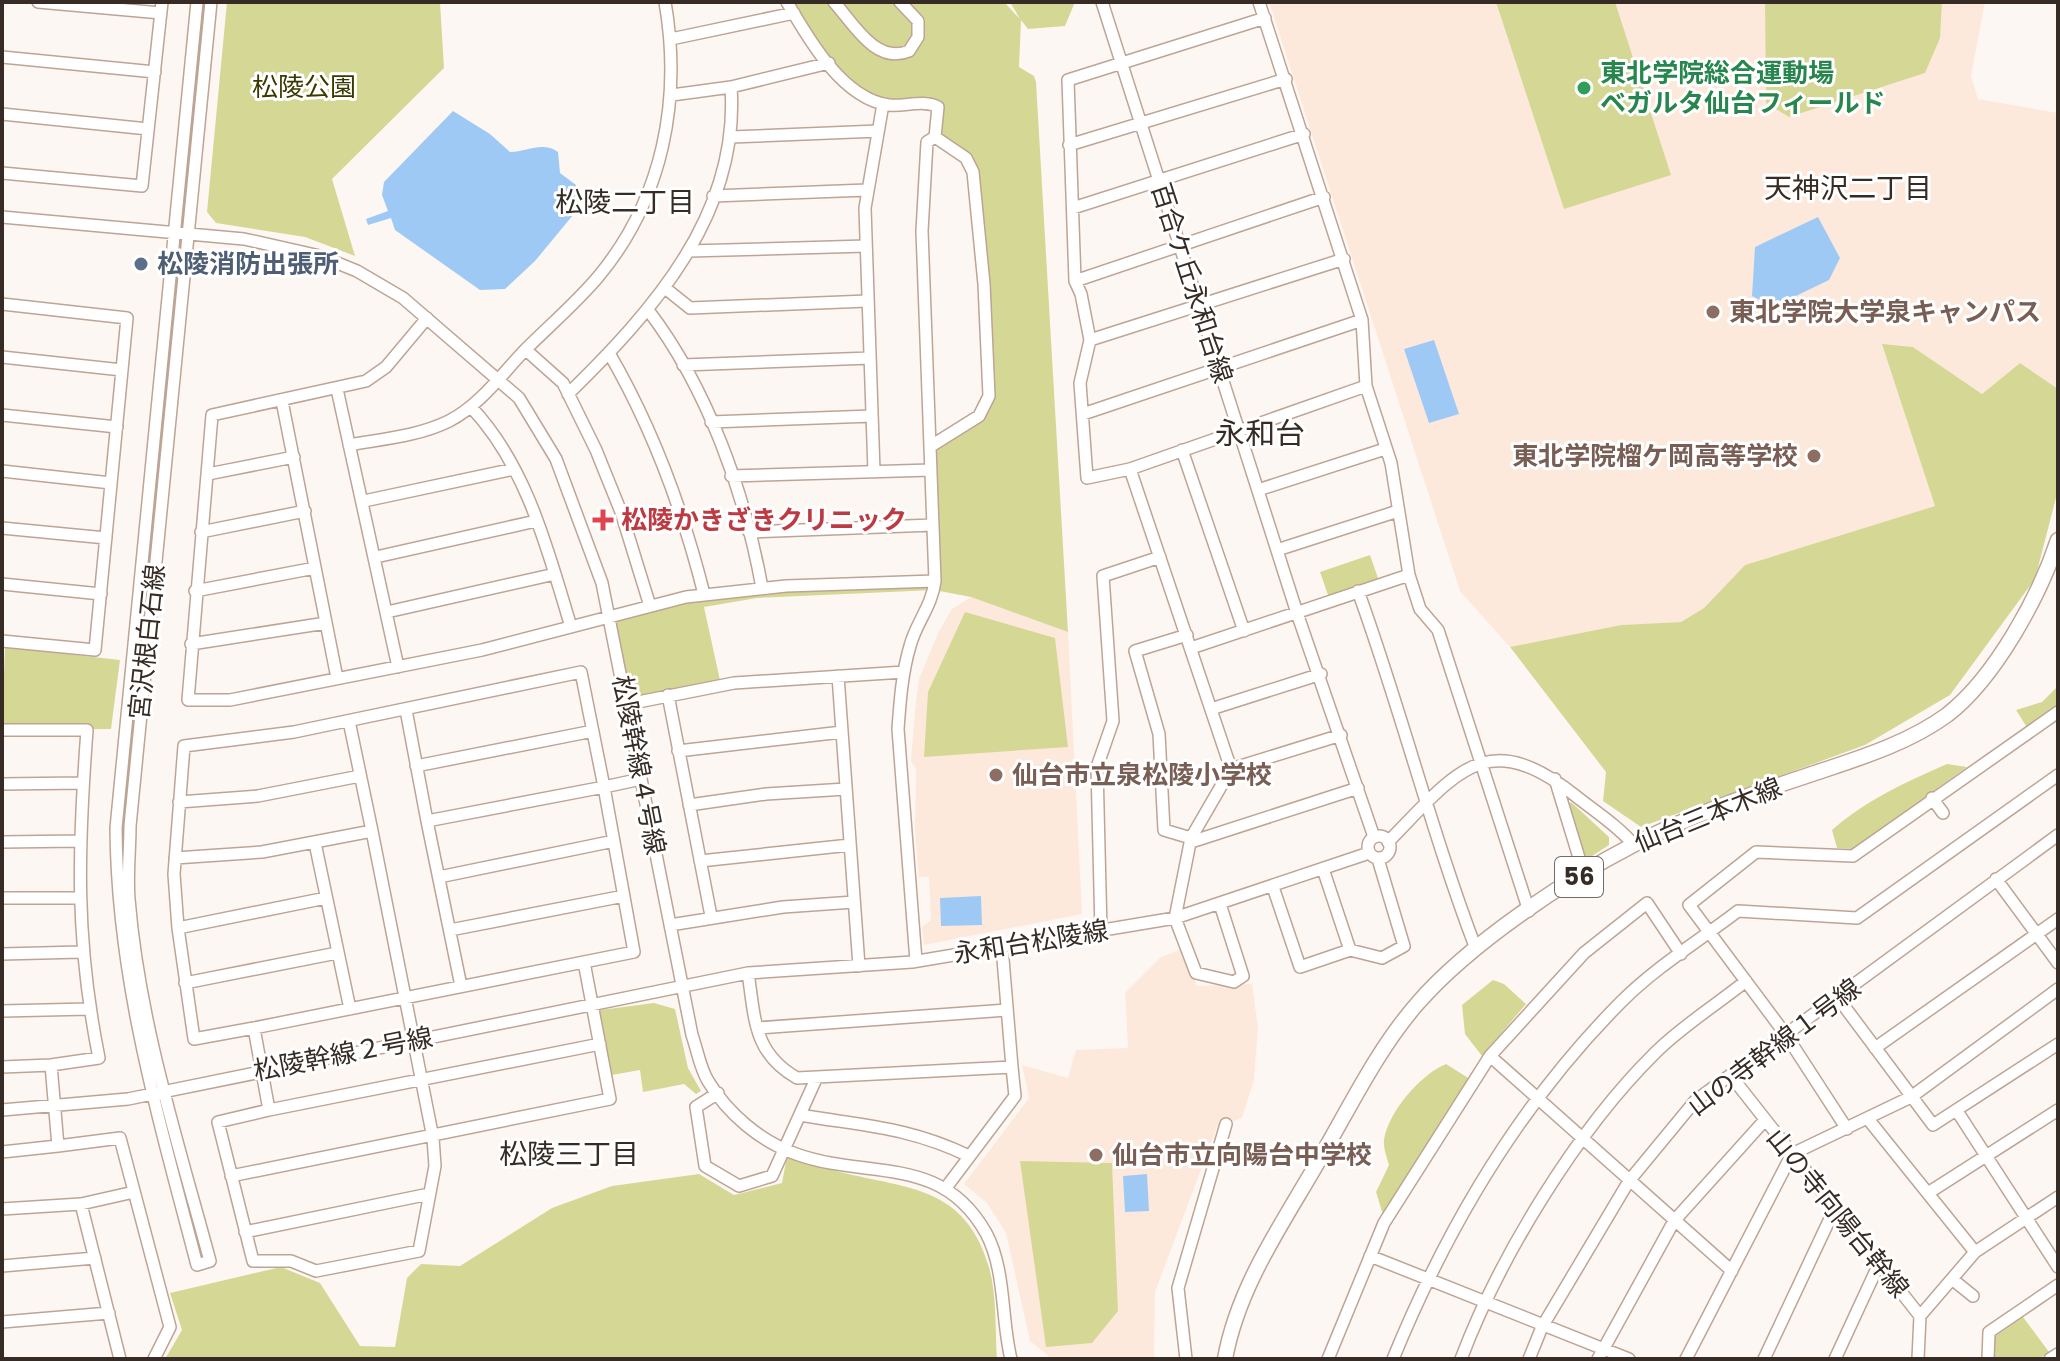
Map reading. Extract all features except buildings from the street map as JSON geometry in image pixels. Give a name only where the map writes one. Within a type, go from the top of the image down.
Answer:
[{"type":"main road","name":"仙台三本木線","points":[[1225,1359],[1234,1321],[1255,1273],[1383,1049],[1416,1005],[1476,949],[1584,874],[1634,845],[1750,795],[1890,746],[1947,715],[1978,684],[2000,654],[2042,582],[2058,540]]},
{"type":"street","points":[[2,173],[142,186],[161,7],[38,2]]},
{"type":"street","points":[[197,2],[116,828],[117,897],[131,999],[158,1093],[197,1265]]},
{"type":"street","name":"宮沢根白石線","points":[[158,1093],[129,898],[130,826],[211,2]]},
{"type":"street","points":[[349,445],[434,428],[471,407],[596,279],[625,240],[655,175],[672,95],[671,39],[665,2]]},
{"type":"street","points":[[787,2],[829,63],[855,94],[883,104],[932,103],[938,107],[935,137]]},
{"type":"street","points":[[834,2],[876,49],[892,55],[909,51],[918,37],[918,21],[900,2]]},
{"type":"street","name":"百合ケ丘永和台線","points":[[1102,2],[1297,613],[1321,674],[1374,837]]},
{"type":"street","points":[[1259,2],[1362,320],[1366,386],[1391,463],[1409,575],[1420,609],[1438,630],[1529,911]]},
{"type":"street","points":[[671,39],[794,13]]},
{"type":"street","points":[[1265,18],[1068,80],[1075,281],[1081,294],[1090,340],[1080,383],[1087,478],[1130,469],[1366,386]]},
{"type":"street","points":[[2,57],[155,72]]},
{"type":"street","points":[[672,95],[731,87],[829,63]]},
{"type":"street","points":[[1069,145],[1286,79]]},
{"type":"street","points":[[568,394],[648,310],[689,251],[713,196],[731,137],[734,124],[731,87]]},
{"type":"street","points":[[874,471],[867,301],[867,190],[883,104]]},
{"type":"street","points":[[2,114],[148,129]]},
{"type":"street","points":[[731,137],[878,131]]},
{"type":"street","points":[[1073,208],[1304,134]]},
{"type":"street","points":[[916,961],[898,729],[910,644],[933,596],[935,581],[922,231],[927,142],[935,137]]},
{"type":"street","points":[[931,446],[979,416],[989,396],[984,284],[973,172],[966,158],[935,137]]},
{"type":"street","points":[[713,196],[867,190]]},
{"type":"street","points":[[1075,281],[1324,197]]},
{"type":"street","points":[[2,217],[174,233]]},
{"type":"street","name":"松陵幹線４号線","points":[[174,233],[244,239],[320,256],[385,286],[499,378],[529,411],[556,459],[586,536],[610,617],[692,1035],[707,1079],[735,1115],[758,1135],[797,1155],[910,1172],[945,1189],[967,1205],[987,1235],[997,1262],[1011,1359]]},
{"type":"street","points":[[689,251],[866,246]]},
{"type":"street","points":[[1090,340],[1344,259]]},
{"type":"street","points":[[665,288],[690,308],[867,301]]},
{"type":"street","points":[[2,304],[127,318],[95,650],[2,641]]},
{"type":"street","points":[[648,310],[668,336],[711,422],[749,532],[762,588]]},
{"type":"street","points":[[427,318],[377,375],[337,389],[212,415],[188,700],[230,700],[398,667],[704,594],[762,588],[935,581]]},
{"type":"street","points":[[1083,414],[1362,320]]},
{"type":"street","points":[[526,350],[563,383],[621,512],[650,606]]},
{"type":"street","points":[[609,353],[652,441],[689,541],[704,594]]},
{"type":"street","points":[[2,357],[122,370]]},
{"type":"street","points":[[683,365],[870,358]]},
{"type":"street","points":[[337,389],[398,667]]},
{"type":"street","points":[[282,401],[337,678]]},
{"type":"street","points":[[471,407],[490,428],[514,469],[536,521],[571,627]]},
{"type":"street","points":[[2,415],[117,427]]},
{"type":"street","points":[[711,422],[872,416]]},
{"type":"street","points":[[1258,490],[1385,449]]},
{"type":"street","points":[[1182,450],[1244,631]]},
{"type":"street","points":[[208,474],[294,457]]},
{"type":"street","points":[[364,501],[514,469]]},
{"type":"street","points":[[1130,469],[1231,769]]},
{"type":"street","points":[[731,476],[931,470]]},
{"type":"street","points":[[2,471],[111,483]]},
{"type":"street","points":[[201,532],[305,511]]},
{"type":"street","points":[[1277,550],[1398,511]]},
{"type":"street","points":[[376,557],[536,521]]},
{"type":"street","points":[[749,532],[933,525]]},
{"type":"street","points":[[2,528],[106,538]]},
{"type":"street","points":[[1101,931],[1097,767],[1113,721],[1103,576],[1160,557]]},
{"type":"street","points":[[195,591],[315,568]]},
{"type":"street","points":[[387,612],[555,574]]},
{"type":"street","points":[[1191,648],[1409,575]]},
{"type":"street","points":[[2,584],[101,594]]},
{"type":"street","points":[[1358,591],[1476,949]]},
{"type":"street","points":[[191,644],[326,623]]},
{"type":"street","points":[[1187,635],[1135,651],[1159,734],[1164,830],[1191,840],[1358,788]]},
{"type":"street","points":[[581,672],[634,952],[194,1039],[178,928],[175,858],[184,746],[232,743],[349,721],[581,672]]},
{"type":"street","points":[[628,704],[734,683],[904,672]]},
{"type":"street","points":[[1211,709],[1321,674]]},
{"type":"street","points":[[838,676],[859,966]]},
{"type":"street","points":[[668,695],[711,916]]},
{"type":"street","points":[[406,710],[461,986]]},
{"type":"street","points":[[1847,1129],[1786,1035],[1689,905],[1741,860],[1756,852],[1853,856],[2058,712]]},
{"type":"street","points":[[349,721],[372,831],[413,1039],[422,1080],[433,1135],[435,1166],[419,1251],[316,1271],[291,1261],[253,1261],[218,1122],[269,1110],[422,1080],[600,1044]]},
{"type":"street","points":[[2,730],[87,730],[78,841],[79,898],[81,952],[99,1058],[51,1065],[2,1067]]},
{"type":"street","points":[[416,766],[593,731]]},
{"type":"street","points":[[678,751],[842,732]]},
{"type":"street","points":[[1220,904],[1243,976],[1234,982],[1196,973],[1175,918],[1191,840],[1231,769],[1341,735]]},
{"type":"street","points":[[1388,842],[1464,770],[1480,764],[1514,760],[1532,765],[1555,779],[1634,845]]},
{"type":"street","points":[[1393,1359],[1426,1278],[1478,1187],[1536,1098],[1623,999],[1738,911],[1857,918],[2058,775]]},
{"type":"street","points":[[179,802],[258,796],[360,776]]},
{"type":"street","points":[[427,821],[641,779]]},
{"type":"street","points":[[1555,779],[1584,874]]},
{"type":"street","points":[[2,784],[83,783]]},
{"type":"street","points":[[689,805],[766,794],[846,789]]},
{"type":"street","points":[[1932,798],[1943,813]]},
{"type":"street","points":[[175,858],[262,852],[372,831]]},
{"type":"street","name":"山の寺幹線１号線","points":[[1529,1359],[1543,1325],[1629,1181],[1695,1101],[2058,835]]},
{"type":"street","points":[[1273,887],[1300,967],[1350,950],[1382,958],[1404,946],[1369,843],[1374,837],[1384,837],[1388,842],[1388,854],[1374,856]]},
{"type":"street","points":[[2,842],[78,841]]},
{"type":"street","points":[[439,877],[614,841]]},
{"type":"street","points":[[315,843],[350,1009]]},
{"type":"street","points":[[700,861],[850,845]]},
{"type":"street","name":"永和台松陵線","points":[[682,986],[748,973],[916,961],[1175,918],[1323,869],[1374,856]]},
{"type":"street","points":[[1323,869],[1350,950]]},
{"type":"street","points":[[1996,879],[2058,963]]},
{"type":"street","points":[[450,930],[624,896]]},
{"type":"street","points":[[2,898],[79,898]]},
{"type":"street","points":[[178,928],[326,898]]},
{"type":"street","points":[[670,925],[711,916],[854,902]]},
{"type":"street","points":[[1328,1359],[1384,1223],[1490,1056],[1584,953],[1647,903],[1681,954]]},
{"type":"street","points":[[1875,1048],[2058,919]]},
{"type":"street","points":[[945,1189],[1015,1096],[1002,947]]},
{"type":"street","points":[[2,954],[81,952]]},
{"type":"street","points":[[185,983],[337,953]]},
{"type":"street","points":[[231,1176],[610,1099],[584,962]]},
{"type":"street","points":[[748,973],[764,1051],[778,1067],[797,1078],[1012,1067]]},
{"type":"street","points":[[1461,1359],[1484,1301],[1581,1138],[1656,1052],[1746,981]]},
{"type":"street","name":"松陵幹線２号線","points":[[2,1110],[158,1093],[263,1069],[682,986]]},
{"type":"street","points":[[1686,1359],[1792,1154],[1911,1097],[2058,989]]},
{"type":"street","points":[[1838,998],[1933,1125],[2058,1044]]},
{"type":"street","points":[[2,1011],[89,1009]]},
{"type":"street","points":[[757,1028],[1007,1010]]},
{"type":"street","points":[[254,1028],[269,1110]]},
{"type":"street","points":[[1490,1056],[1732,1271]]},
{"type":"street","points":[[51,1065],[58,1146]]},
{"type":"street","name":"山の寺向陽台幹線","points":[[1731,1076],[1920,1316],[1918,1359]]},
{"type":"street","points":[[718,1093],[696,1107],[705,1166],[739,1186],[772,1176],[816,1079]]},
{"type":"street","points":[[1928,1193],[2058,1110]]},
{"type":"street","points":[[1957,1111],[2058,1267]]},
{"type":"street","points":[[800,1115],[900,1129],[933,1139],[969,1156]]},
{"type":"street","points":[[1868,1119],[1975,1252]]},
{"type":"street","points":[[1600,1354],[1674,1221],[1764,1121]]},
{"type":"street","points":[[1186,1359],[1178,1288],[1226,1124]]},
{"type":"street","points":[[2,1152],[120,1138],[170,1327],[154,1359]]},
{"type":"street","points":[[2,1209],[81,1204],[134,1192]]},
{"type":"street","points":[[245,1232],[429,1194]]},
{"type":"street","points":[[1920,1316],[1975,1252],[2058,1197]]},
{"type":"street","points":[[81,1204],[120,1359]]},
{"type":"street","points":[[1764,1359],[1834,1210]]},
{"type":"street","points":[[1370,1256],[1543,1325],[1600,1354],[1629,1359]]},
{"type":"street","points":[[2,1266],[95,1258]]},
{"type":"street","points":[[1835,1359],[1878,1266]]},
{"type":"street","points":[[1952,1279],[1973,1296]]},
{"type":"street","points":[[1988,1359],[1989,1332],[2058,1285]]},
{"type":"street","points":[[2,1322],[109,1313]]},
{"type":"street","points":[[2050,1359],[2058,1354]]},
{"type":"shaded area","name":"東北学院大学泉キャンパス","points":[[1269,2],[1985,2],[1971,76],[1978,99],[2058,113],[2058,389],[2020,363],[1982,394],[1913,347],[1883,345],[1936,506],[1745,565],[1704,608],[1681,622],[1621,625],[1510,647],[1460,591]]},
{"type":"shaded area","name":"仙台市立泉松陵小学校","points":[[971,597],[1068,632],[1082,914],[924,945],[922,927],[931,920],[929,877],[919,877],[915,829],[916,769],[911,761],[919,679],[952,609]]},
{"type":"shaded area","name":"仙台市立向陽台中学校","points":[[1182,949],[1197,986],[1252,984],[1258,1028],[1254,1080],[1242,1118],[1217,1127],[1155,1292],[1154,1359],[1052,1359],[1030,1341],[1006,1233],[987,1203],[964,1184],[1029,1098],[1022,1065],[1068,1078],[1076,1050],[1128,1048],[1125,993],[1161,957]]},
{"type":"green space","name":"松陵公園","points":[[227,2],[440,2],[444,68],[332,179],[355,256],[305,237],[216,223],[207,212]]},
{"type":"green space","points":[[794,2],[1004,2],[1020,19],[1010,2],[1075,2],[1065,26],[1028,29],[1021,20],[1019,67],[1034,76],[1036,82],[1068,632],[971,597],[934,590],[757,598],[704,607],[721,685],[628,704],[610,618],[686,597],[934,581],[931,446],[979,416],[989,396],[975,163],[935,137],[937,107],[874,103],[829,63]]},
{"type":"green space","name":"東北学院総合運動場 ベガルタ仙台フィールド","points":[[1496,2],[1615,2],[1671,175],[1564,209]]},
{"type":"green space","points":[[1765,2],[1942,2],[1940,38],[1925,73],[1789,117],[1766,103]]},
{"type":"green space","points":[[1882,344],[1913,347],[1982,394],[2020,363],[2058,389],[2058,490],[2035,579],[1950,695],[1865,745],[1641,827],[1603,801],[1606,772],[1510,647],[1621,625],[1681,622],[1704,608],[1745,565],[1935,506]]},
{"type":"green space","points":[[1370,555],[1379,581],[1329,598],[1320,572]]},
{"type":"green space","points":[[965,612],[1055,638],[1068,747],[924,757],[928,692]]},
{"type":"green space","points":[[5,647],[120,660],[111,729],[2,730]]},
{"type":"green space","points":[[2058,686],[2058,708],[2028,729],[2016,710],[2042,702]]},
{"type":"green space","points":[[1947,764],[1967,767],[1853,849],[1837,848],[1832,830],[1859,809]]},
{"type":"green space","points":[[1571,802],[1609,837],[1609,845],[1586,860],[1567,806]]},
{"type":"green space","points":[[1493,980],[1504,984],[1526,1004],[1482,1056],[1465,1034],[1462,1005]]},
{"type":"green space","points":[[654,1003],[675,1009],[688,1068],[701,1091],[696,1094],[684,1084],[643,1092],[640,1070],[606,1076],[593,1011]]},
{"type":"green space","points":[[1446,1064],[1470,1079],[1384,1218],[1376,1192],[1389,1165],[1384,1143],[1387,1129],[1399,1106],[1416,1085]]},
{"type":"green space","points":[[787,1156],[911,1188],[950,1206],[965,1220],[979,1240],[992,1278],[997,1359],[165,1359],[182,1330],[170,1293],[281,1267],[320,1283],[360,1346],[395,1347],[407,1278],[421,1264],[460,1266],[552,1208],[612,1186],[699,1174],[734,1195],[782,1183]]},
{"type":"green space","points":[[1020,1161],[1112,1163],[1118,1311],[1092,1343],[1046,1347]]},
{"type":"green space","points":[[2023,1317],[2049,1352],[2039,1359],[1993,1359],[1994,1337]]},
{"type":"water","points":[[453,111],[490,134],[510,152],[546,147],[558,152],[560,173],[576,185],[578,209],[535,261],[505,289],[480,290],[395,230],[391,218],[368,225],[366,219],[388,211],[382,195],[384,182]]},
{"type":"water","points":[[1818,217],[1840,258],[1829,280],[1773,307],[1752,296],[1755,247]]},
{"type":"water","points":[[1434,340],[1459,414],[1429,423],[1404,349]]},
{"type":"water","points":[[981,896],[982,925],[941,926],[940,898]]},
{"type":"water","points":[[1147,1174],[1149,1211],[1125,1212],[1123,1176]]},
{"type":"place","name":"東北学院総合運動場 ベガルタ仙台フィールド","points":[[1584,88]]},
{"type":"place","name":"松陵消防出張所","points":[[141,264]]},
{"type":"place","name":"東北学院大学泉キャンパス","points":[[1713,312]]},
{"type":"place","name":"東北学院榴ケ岡高等学校","points":[[1814,456]]},
{"type":"place","name":"松陵かきざきクリニック","points":[[603,520]]},
{"type":"place","name":"仙台市立泉松陵小学校","points":[[996,775]]},
{"type":"place","name":"仙台市立向陽台中学校","points":[[1096,1155]]},
{"type":"district","name":"天神沢二丁目","points":[[1848,188]]},
{"type":"district","name":"松陵二丁目","points":[[625,202]]},
{"type":"district","name":"永和台","points":[[1260,434]]},
{"type":"district","name":"松陵三丁目","points":[[569,1154]]}]
